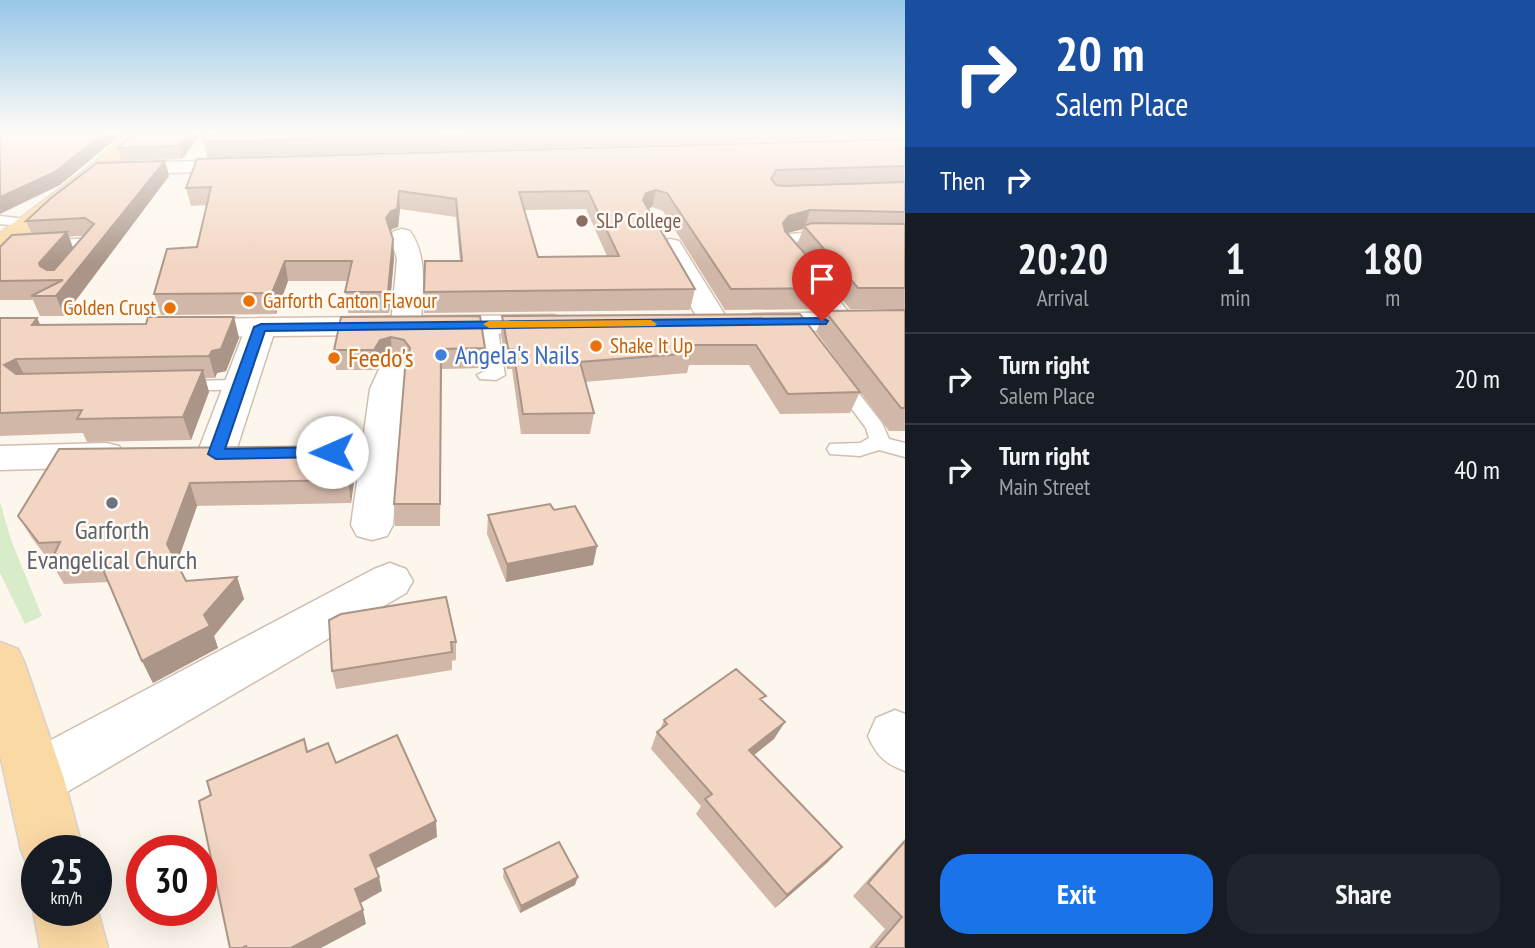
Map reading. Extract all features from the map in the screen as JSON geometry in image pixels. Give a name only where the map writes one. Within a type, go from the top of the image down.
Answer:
[{"type":"main road","points":[[0,247],[26,223],[87,177]]},
{"type":"main road","points":[[0,664],[35,779],[48,835]]},
{"type":"main road","points":[[69,926],[74,948]]},
{"type":"street","points":[[660,229],[702,323],[804,332],[847,320],[905,320]]},
{"type":"street","points":[[372,525],[387,389],[398,341],[410,259],[401,236]]},
{"type":"street","points":[[156,328],[261,327],[398,341],[489,324],[582,324]]},
{"type":"street","points":[[255,453],[202,454],[240,385],[261,327]]},
{"type":"street","points":[[0,458],[134,455]]},
{"type":"street","points":[[35,779],[390,581]]},
{"type":"lane","points":[[0,220],[26,223]]},
{"type":"lane","points":[[844,234],[804,235],[789,240],[786,244],[847,320]]},
{"type":"lane","points":[[0,247],[91,242],[73,262]]},
{"type":"lane","points":[[486,375],[496,375],[489,324]]},
{"type":"lane","points":[[828,364],[875,427],[879,439],[877,443]]},
{"type":"lane","points":[[160,386],[240,385]]},
{"type":"lane","points":[[837,449],[864,449],[877,443],[905,450]]},
{"type":"green space","points":[[0,502],[11,540],[42,616],[25,624],[0,573]]},
{"type":"building","points":[[0,177],[43,177],[0,197]]},
{"type":"building","points":[[78,177],[152,177],[56,296],[31,296],[63,280],[0,281],[0,247],[12,235],[67,232],[39,263],[47,270],[54,270],[94,224],[85,218],[26,221]]},
{"type":"building","points":[[190,177],[772,177],[776,185],[784,186],[905,182],[905,212],[810,210],[789,216],[783,223],[785,231],[835,288],[731,289],[667,193],[656,190],[646,193],[643,200],[695,289],[424,292],[425,261],[462,261],[456,199],[399,191],[397,209],[391,211],[386,218],[393,239],[388,292],[345,292],[352,261],[285,261],[272,293],[154,294],[167,249],[197,247],[211,187],[186,188]],"holes":[[[588,191],[619,256],[538,257],[519,192]]]},
{"type":"building","points":[[812,223],[905,224],[905,288],[858,288],[804,226]]},
{"type":"building","points":[[905,310],[905,408],[901,408],[825,311]]},
{"type":"building","points":[[800,314],[860,392],[788,394],[756,345],[689,345],[692,353],[580,362],[594,413],[523,414],[513,349],[508,349],[502,316]]},
{"type":"building","points":[[480,316],[485,348],[441,349],[440,504],[394,504],[405,369],[410,348],[404,340],[391,337],[380,340],[374,350],[334,350],[341,317]]},
{"type":"building","points":[[148,317],[234,317],[221,349],[212,351],[209,356],[16,359],[4,365],[16,374],[203,370],[183,417],[77,419],[82,410],[0,413],[0,318],[37,318],[32,325],[146,324]]},
{"type":"building","points":[[354,446],[348,480],[190,483],[167,544],[186,581],[237,577],[204,615],[210,626],[142,661],[99,560],[51,561],[60,542],[39,543],[18,516],[59,449]]},
{"type":"building","points":[[550,504],[554,510],[575,506],[597,546],[507,564],[488,515]]},
{"type":"building","points":[[446,597],[456,642],[451,642],[452,652],[332,671],[329,620],[341,614]]},
{"type":"building","points":[[736,669],[766,696],[760,699],[785,722],[749,750],[842,847],[787,895],[705,799],[712,794],[657,732],[667,724],[664,720]]},
{"type":"building","points":[[397,735],[436,821],[370,855],[379,877],[355,889],[363,910],[291,948],[230,948],[217,886],[217,835],[206,835],[199,801],[211,795],[207,781],[304,739],[307,752],[328,743],[336,763]]},
{"type":"building","points":[[905,841],[905,948],[875,948],[902,917],[868,883]]},
{"type":"building","points":[[559,842],[578,877],[521,906],[504,869]]},
{"type":"slow traffic","points":[[489,324],[651,324]]},
{"type":"place","name":"SLP College","points":[[582,221]]},
{"type":"place","name":"Garforth Canton Flavour","points":[[249,301]]},
{"type":"place","name":"Golden Crust","points":[[170,308]]},
{"type":"place","name":"Shake It Up","points":[[596,346]]},
{"type":"place","name":"Angela's Nails","points":[[441,355]]},
{"type":"place","name":"Feedo's","points":[[334,358]]},
{"type":"place","name":"Garforth Evangelical Church","points":[[112,503]]},
{"type":"route","points":[[332,452],[216,454],[261,327],[822,321]]}]
